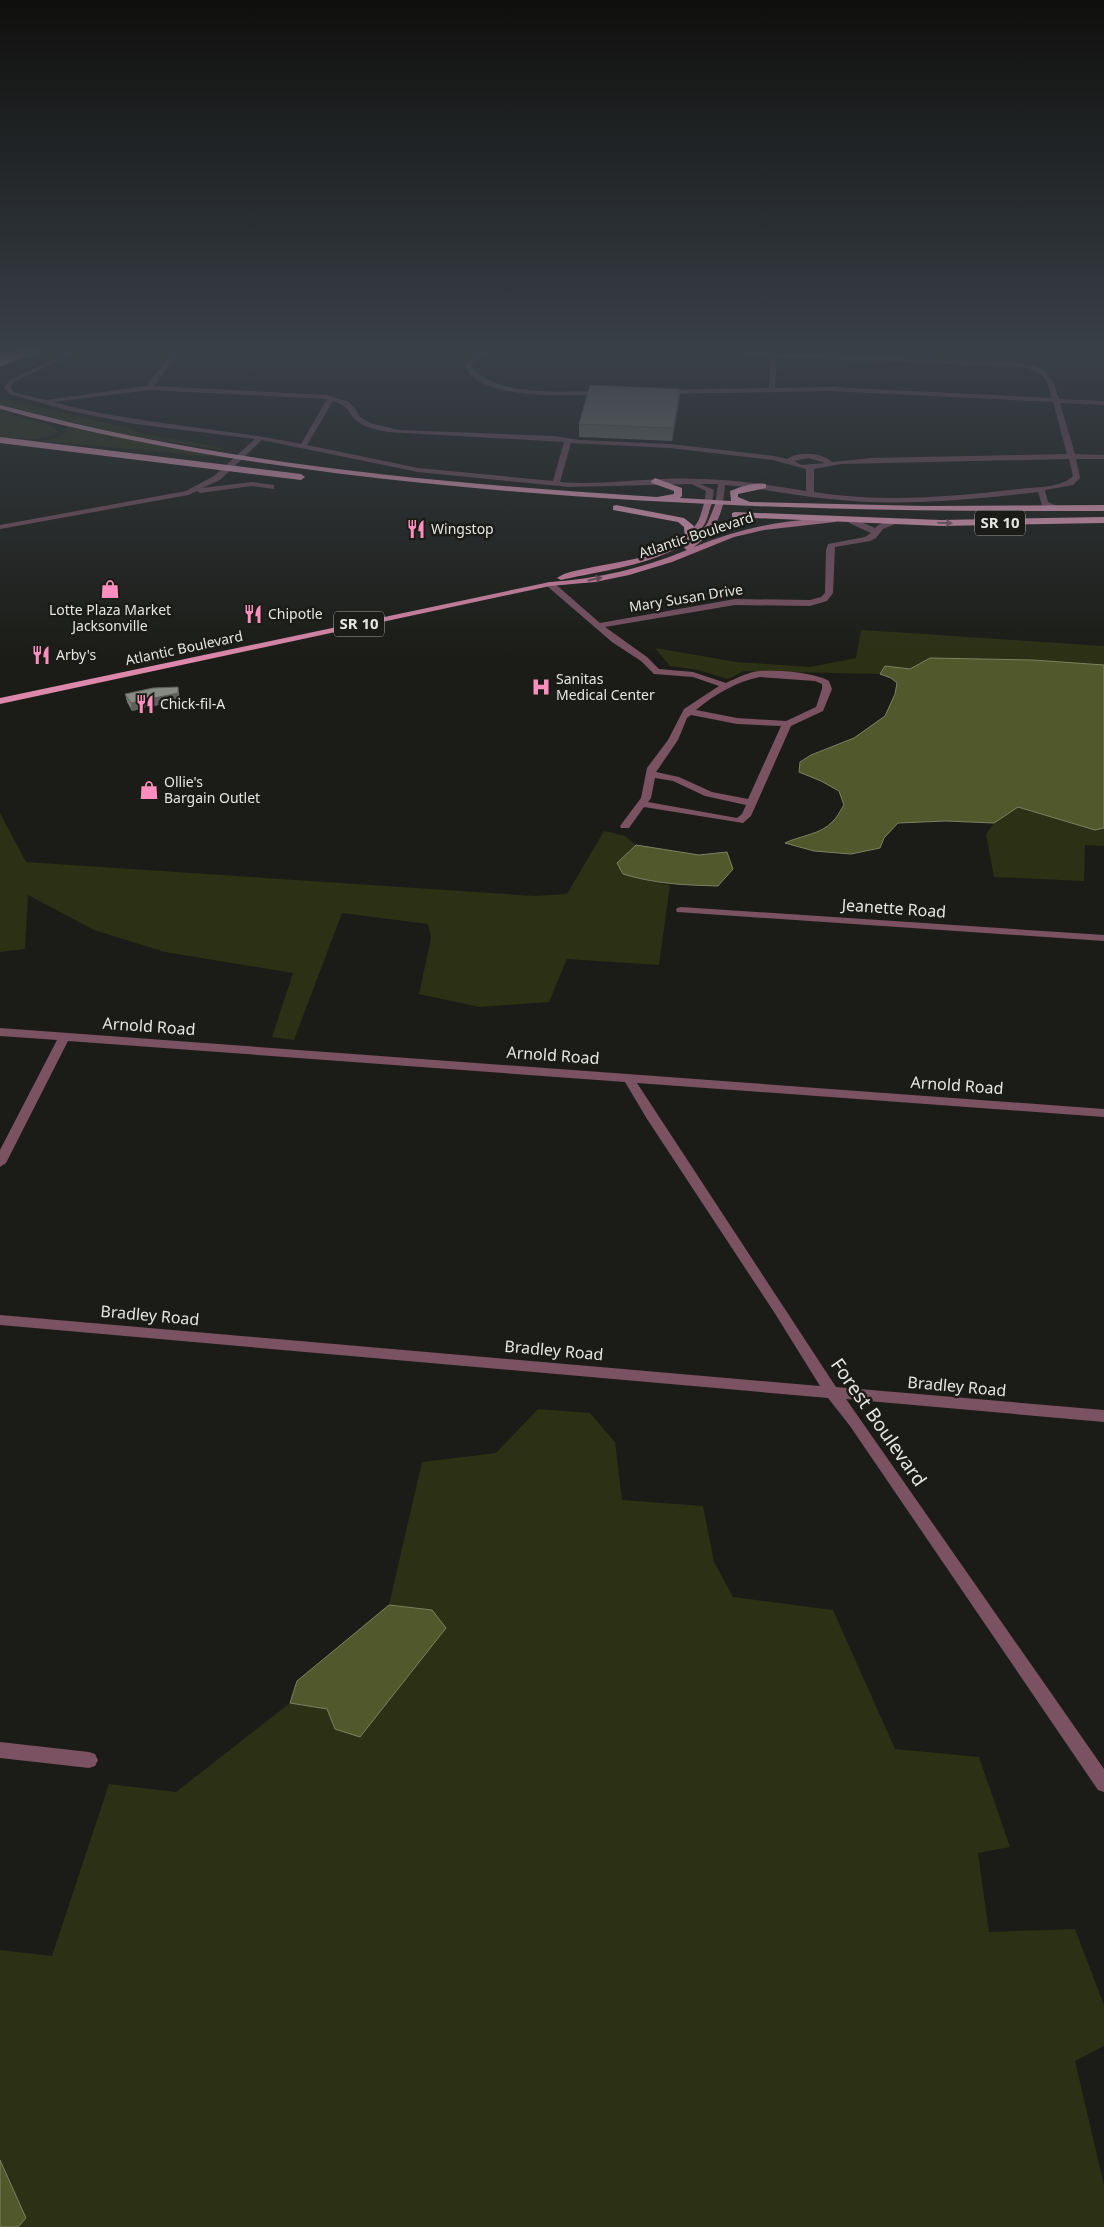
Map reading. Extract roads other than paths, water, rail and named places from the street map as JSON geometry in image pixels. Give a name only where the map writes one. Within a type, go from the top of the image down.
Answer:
[{"type":"highway","points":[[143,454],[516,490],[708,503]]},
{"type":"highway","points":[[198,454],[311,478]]},
{"type":"highway","points":[[655,481],[674,487],[680,493],[675,498],[657,501]]},
{"type":"highway","points":[[757,506],[734,499],[733,494],[746,488],[763,486]]},
{"type":"highway","name":"SR 10","points":[[708,503],[719,504]]},
{"type":"highway","name":"Atlantic Boulevard","points":[[719,504],[873,509],[1104,508]]},
{"type":"highway","name":"Atlantic Boulevard","points":[[688,537],[689,526],[681,520],[612,508],[852,521],[1003,523],[1104,520]]},
{"type":"main road","name":"Atlantic Boulevard","points":[[550,584],[571,575],[651,556],[672,548],[700,526],[697,513],[708,503]]},
{"type":"main road","points":[[669,560],[702,537],[712,526],[718,514],[719,504]]},
{"type":"main road","name":"Atlantic Boulevard","points":[[0,701],[550,584],[589,580],[639,569],[669,560],[725,538],[761,528],[806,522],[852,521]]},
{"type":"street","points":[[188,493],[217,478],[242,454]]},
{"type":"street","points":[[340,454],[418,470],[556,484],[595,485],[655,481],[722,482],[763,486],[810,495],[847,499],[910,500],[1000,494],[1032,494],[1042,489],[1062,486],[1074,480],[1077,475],[1071,456]]},
{"type":"street","points":[[556,484],[564,454]]},
{"type":"street","points":[[739,454],[827,462],[1071,456],[1104,457]]},
{"type":"street","points":[[792,460],[810,466],[827,462]]},
{"type":"street","points":[[810,466],[810,495]]},
{"type":"street","points":[[682,481],[710,490]]},
{"type":"street","points":[[708,503],[711,482]]},
{"type":"street","points":[[719,504],[722,482]]},
{"type":"street","points":[[0,527],[240,485],[252,484],[271,487]]},
{"type":"street","points":[[1042,489],[1045,502],[1058,508]]},
{"type":"street","points":[[1031,509],[1037,504],[1032,494]]},
{"type":"street","points":[[852,521],[866,526],[875,532]]},
{"type":"street","name":"Mary Susan Drive","points":[[598,626],[735,602],[798,604],[820,601],[829,593],[830,548],[839,543],[867,539],[873,536],[881,526],[896,522]]},
{"type":"street","points":[[550,584],[598,626],[644,659],[658,672],[693,673],[705,676],[726,686]]},
{"type":"street","points":[[626,826],[642,804],[652,774],[652,768],[673,740],[687,711],[726,686],[749,676],[760,674],[823,680],[826,683],[827,690],[820,709],[787,724],[737,721],[687,711]]},
{"type":"street","points":[[642,804],[739,821],[746,816],[787,724]]},
{"type":"street","points":[[652,774],[676,780],[717,796],[751,803]]},
{"type":"street","name":"Jeanette Road","points":[[682,910],[1104,938]]},
{"type":"street","name":"Arnold Road","points":[[0,1032],[1104,1113]]},
{"type":"street","points":[[0,1163],[64,1037]]},
{"type":"street","name":"Forest Boulevard","points":[[630,1077],[632,1086],[651,1116],[779,1308],[831,1391],[855,1422],[1104,1784]]},
{"type":"street","name":"Bradley Road","points":[[0,1320],[831,1391],[913,1401],[1104,1416]]},
{"type":"street","points":[[0,1750],[89,1760]]},
{"type":"place","name":"Wingstop","points":[[416,529]]},
{"type":"place","name":"Lotte Plaza Market Jacksonville","points":[[110,589]]},
{"type":"place","name":"Chipotle","points":[[253,614]]},
{"type":"place","name":"Arby's","points":[[41,655]]},
{"type":"place","name":"Sanitas Medical Center","points":[[541,687]]},
{"type":"place","name":"Chick-fil-A","points":[[145,704]]},
{"type":"place","name":"Ollie's Bargain Outlet","points":[[149,790]]}]
